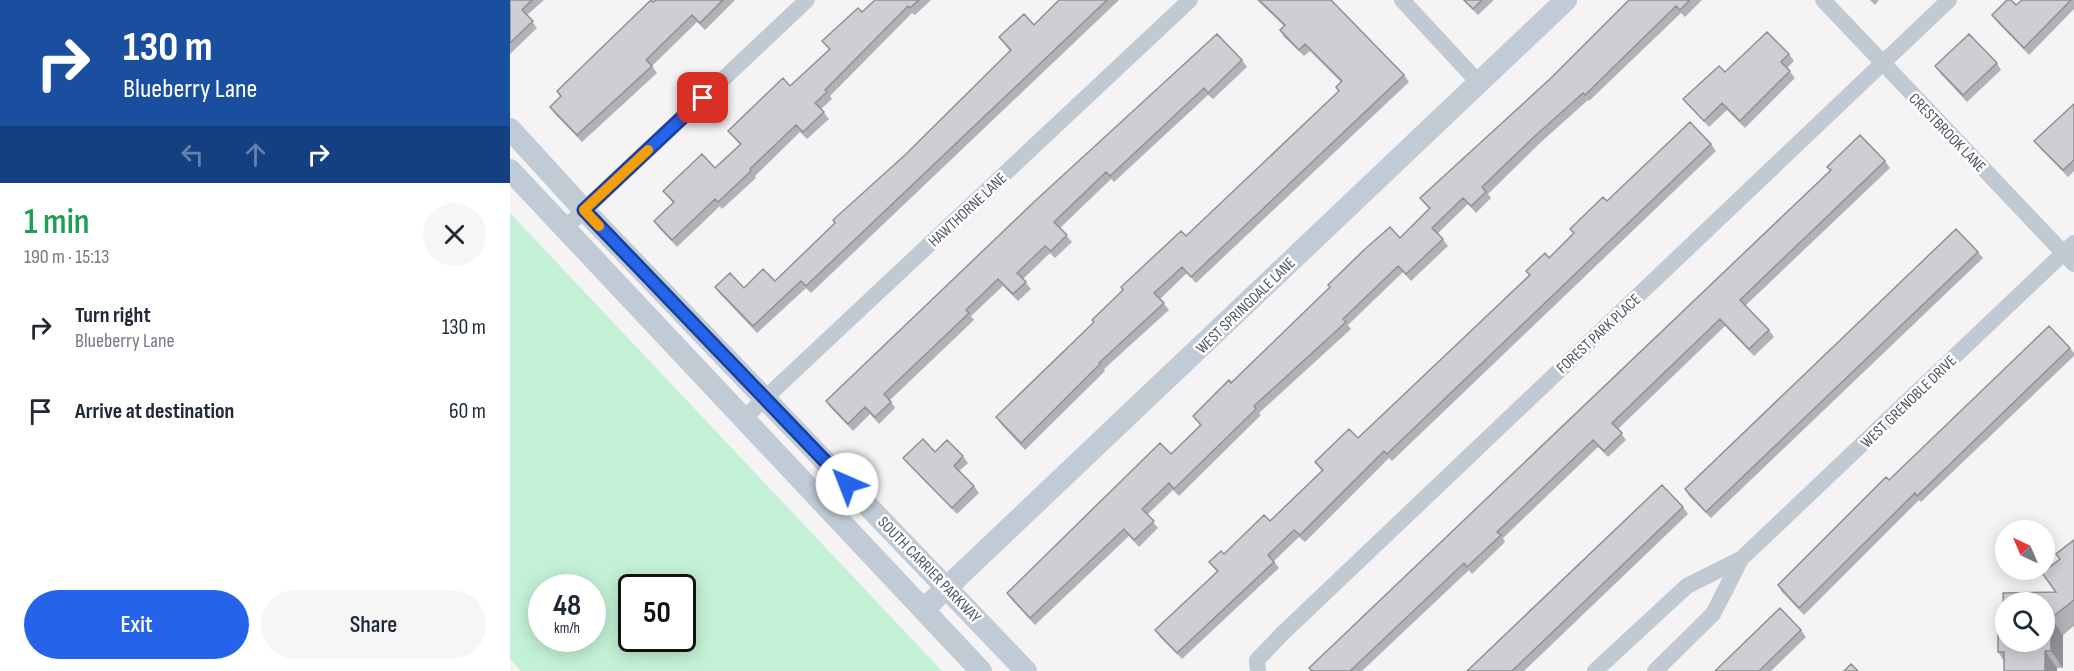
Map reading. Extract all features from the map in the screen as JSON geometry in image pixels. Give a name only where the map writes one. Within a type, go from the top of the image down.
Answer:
[{"type":"main road","name":"WEST SPRINGDALE LANE","points":[[924,609],[1566,0]]},
{"type":"main road","name":"SOUTH CARRIER PARKWAY","points":[[513,137],[948,587],[1026,671]]},
{"type":"main road","name":"SOUTH CARRIER PARKWAY","points":[[510,170],[981,671]]},
{"type":"street","points":[[564,229],[807,0]]},
{"type":"street","name":"HAWTHORNE LANE","points":[[744,418],[1190,0]]},
{"type":"street","points":[[1402,0],[1479,83]]},
{"type":"street","name":"CRESTBROOK LANE","points":[[1823,0],[2071,253]]},
{"type":"street","name":"FOREST PARK PLACE","points":[[1258,671],[1257,660],[1283,633],[1949,0]]},
{"type":"street","name":"WEST GRENOBLE DRIVE","points":[[1595,671],[1688,586],[1741,559],[2071,253]]},
{"type":"street","name":"WEST GRENOBLE DRIVE","points":[[1655,671],[1713,614],[1741,559]]},
{"type":"green space","points":[[510,213],[942,671],[521,671],[510,659]]},
{"type":"building","points":[[510,0],[532,0],[522,10],[533,21],[510,43]]},
{"type":"building","points":[[651,0],[653,2],[656,0],[723,0],[700,23],[692,15],[646,60],[652,66],[577,135],[550,107],[561,96],[557,91]]},
{"type":"building","points":[[875,0],[919,0],[910,8],[908,6],[825,90],[827,92],[815,103],[824,112],[803,132],[796,125],[718,202],[715,199],[672,240],[654,221],[674,202],[663,191],[702,154],[715,168],[741,144],[728,131],[783,78],[790,86],[830,49],[822,41],[858,8],[862,12]]},
{"type":"building","points":[[1059,0],[1107,0],[806,286],[801,281],[753,326],[715,287],[730,273],[744,288],[763,269],[775,281],[835,223],[833,220],[905,155],[1011,50],[999,37],[1024,14],[1034,25]]},
{"type":"building","points":[[1259,0],[1331,0],[1404,75],[1191,277],[1182,267],[1154,293],[1164,303],[1099,363],[1021,443],[996,417],[1094,322],[1092,320],[1123,290],[1121,287],[1181,231],[1186,236],[1339,91],[1336,87],[1342,81],[1305,44],[1299,50],[1280,30],[1285,25]]},
{"type":"building","points":[[1464,0],[1482,0],[1473,9]]},
{"type":"building","points":[[1629,0],[1690,0],[1680,10],[1676,6],[1585,95],[1583,93],[1535,136],[1482,187],[1486,192],[1471,206],[1463,198],[1432,228],[1443,239],[1406,274],[1398,266],[1343,319],[1346,322],[1254,406],[1256,409],[1174,489],[1169,483],[1142,509],[1154,521],[1134,540],[1124,529],[1030,618],[1007,593],[1160,443],[1171,454],[1201,425],[1193,416],[1229,380],[1231,383],[1330,287],[1328,285],[1365,249],[1390,227],[1400,238],[1430,208],[1420,198],[1551,78]]},
{"type":"building","points":[[2007,0],[2011,0],[2016,5],[2022,0],[2071,0],[2024,48],[1992,15]]},
{"type":"building","points":[[1767,32],[1789,54],[1781,62],[1790,71],[1740,121],[1722,103],[1704,121],[1683,99],[1719,66],[1725,72]]},
{"type":"building","points":[[1217,34],[1242,60],[1208,93],[1204,88],[1110,176],[1106,172],[1054,222],[1067,235],[1051,251],[1045,246],[1017,273],[1026,282],[1013,294],[998,279],[966,310],[969,313],[884,394],[891,402],[875,417],[865,407],[848,424],[826,401],[1035,201]]},
{"type":"building","points":[[1969,34],[1997,63],[1963,95],[1935,66]]},
{"type":"building","points":[[2074,104],[2074,160],[2063,170],[2034,141]]},
{"type":"building","points":[[1690,122],[1711,144],[1387,454],[1384,451],[1300,535],[1294,530],[1268,555],[1274,562],[1177,653],[1155,630],[1218,571],[1209,562],[1221,551],[1224,554],[1264,515],[1270,521],[1323,470],[1315,462],[1349,429],[1358,438],[1530,275],[1526,271],[1545,253],[1549,258],[1574,233],[1570,229],[1603,197],[1607,201]]},
{"type":"building","points":[[1860,135],[1885,161],[1740,300],[1769,330],[1749,349],[1720,319],[1612,423],[1622,433],[1604,451],[1593,440],[1497,532],[1501,535],[1467,567],[1464,563],[1350,671],[1312,671],[1309,668],[1831,170],[1827,167]]},
{"type":"building","points":[[1956,229],[1978,252],[1706,512],[1685,489]]},
{"type":"building","points":[[2049,326],[2070,348],[1917,496],[1915,493],[1799,608],[1778,585],[1886,477],[1889,480]]},
{"type":"building","points":[[923,439],[935,452],[947,440],[963,456],[954,466],[974,486],[952,508],[903,458]]},
{"type":"building","points":[[1662,485],[1683,507],[1512,671],[1467,671]]},
{"type":"building","points":[[2074,540],[2074,600],[2055,615],[2056,592],[2047,580],[2055,580],[2055,563],[2060,559],[2056,554]]},
{"type":"building","points":[[1780,608],[1801,630],[1759,671],[1715,671]]},
{"type":"building","points":[[2004,652],[2045,652],[2045,671],[2004,671]]},
{"type":"building","points":[[1851,664],[1858,671],[1844,671]]},
{"type":"slow traffic","points":[[599,226],[584,210],[648,150]]},
{"type":"route","points":[[703,98],[584,210],[847,484]]}]
